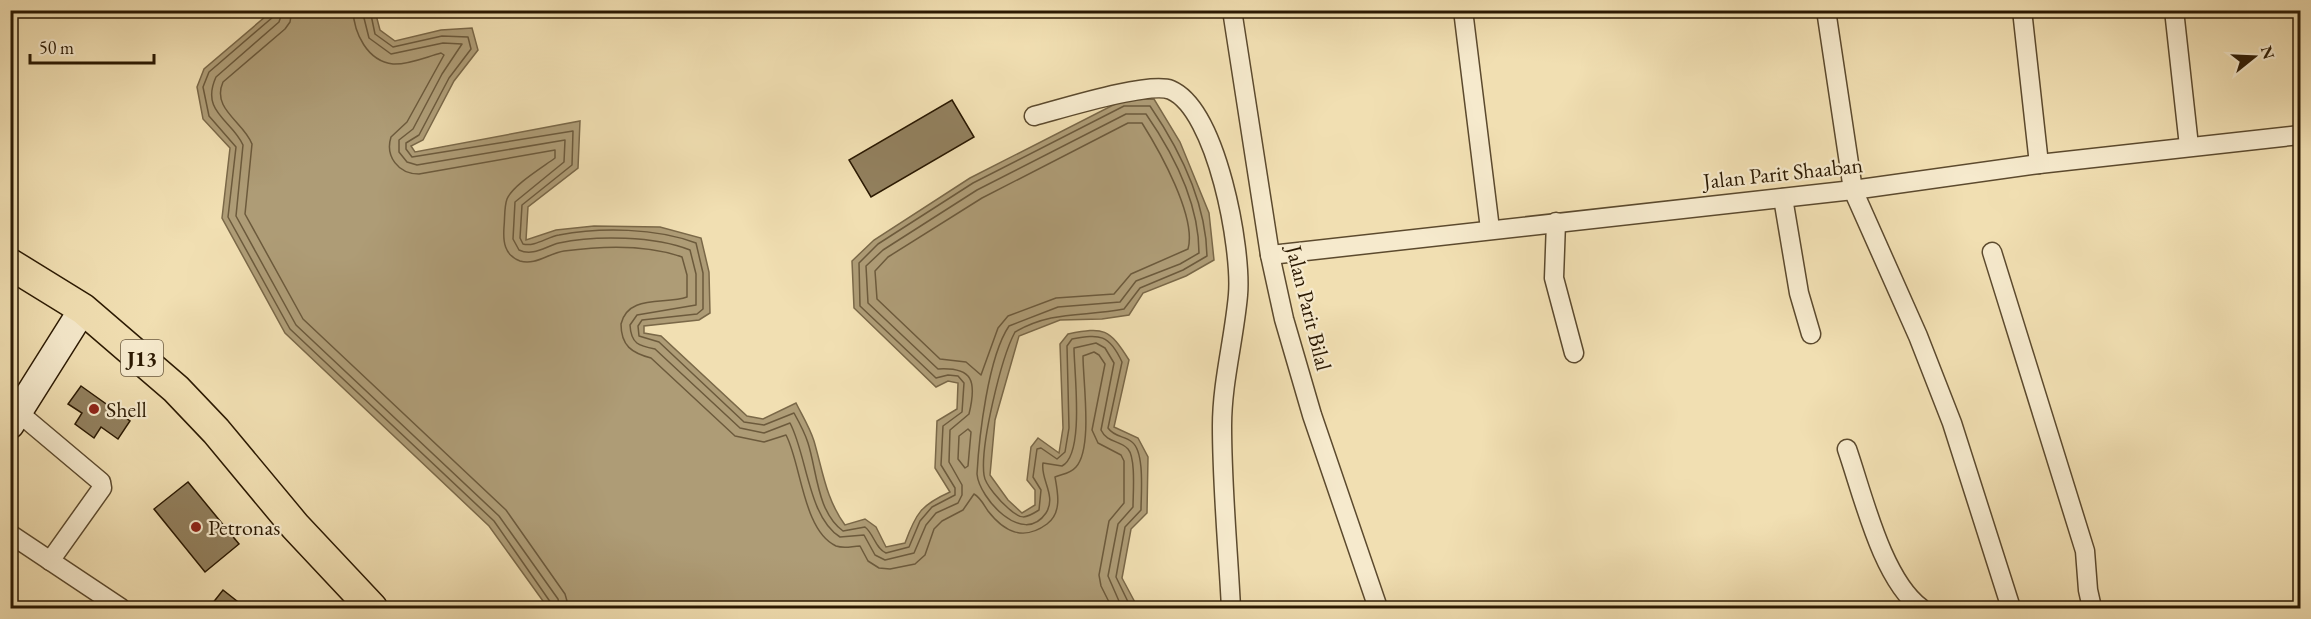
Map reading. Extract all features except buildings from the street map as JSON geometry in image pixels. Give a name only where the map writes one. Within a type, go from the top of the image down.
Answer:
[{"type":"main road","name":"J13","points":[[10,264],[83,309],[176,389],[216,431],[295,526],[372,609]]},
{"type":"street","name":"Jalan Parit Bilal","points":[[1232,10],[1270,255],[1284,319],[1309,404],[1378,609]]},
{"type":"street","points":[[1463,10],[1490,230]]},
{"type":"street","points":[[1826,10],[1856,198],[1918,336],[1977,496],[2011,609]]},
{"type":"street","points":[[2022,10],[2039,164]]},
{"type":"street","points":[[2174,10],[2189,146]]},
{"type":"street","points":[[1034,116],[1141,89],[1170,89],[1187,101],[1209,139],[1231,212],[1238,259],[1238,295],[1224,374],[1222,427],[1231,609]]},
{"type":"street","name":"Jalan Parit Shaaban","points":[[1270,255],[1490,230],[1555,231],[1856,198],[2039,164],[2301,135]]},
{"type":"street","points":[[1783,206],[1799,293],[1811,334]]},
{"type":"street","points":[[1555,231],[1554,278],[1574,353]]},
{"type":"street","points":[[1992,252],[2085,551],[2092,609]]},
{"type":"street","points":[[50,561],[102,488],[101,482],[15,419],[83,309]]},
{"type":"street","points":[[1847,449],[1884,558],[1912,601],[1921,609]]},
{"type":"street","points":[[10,534],[121,609]]},
{"type":"water","points":[[272,11],[375,11],[380,30],[395,41],[441,30],[472,28],[478,50],[454,81],[423,140],[411,146],[415,152],[580,121],[578,168],[528,207],[526,240],[556,230],[594,226],[660,227],[701,238],[709,272],[710,313],[699,320],[644,326],[644,333],[661,336],[747,416],[763,419],[796,403],[812,436],[833,505],[845,525],[865,519],[876,527],[886,547],[905,543],[921,511],[932,501],[950,492],[935,468],[937,421],[957,409],[958,383],[948,381],[936,387],[854,308],[852,261],[874,240],[970,178],[1123,100],[1154,99],[1180,142],[1209,213],[1214,260],[1186,276],[1143,293],[1129,315],[1102,319],[1060,320],[1019,336],[995,420],[990,475],[1008,500],[1022,513],[1035,505],[1035,490],[1027,480],[1031,447],[1038,438],[1059,453],[1063,428],[1060,344],[1068,334],[1090,331],[1104,332],[1116,341],[1129,360],[1114,427],[1138,438],[1148,457],[1147,513],[1131,529],[1122,578],[1138,608],[548,608],[489,526],[285,333],[222,218],[230,148],[203,119],[197,87],[204,69]]},
{"type":"place","name":"Shell","points":[[94,409]]},
{"type":"place","name":"Petronas","points":[[196,527]]}]
